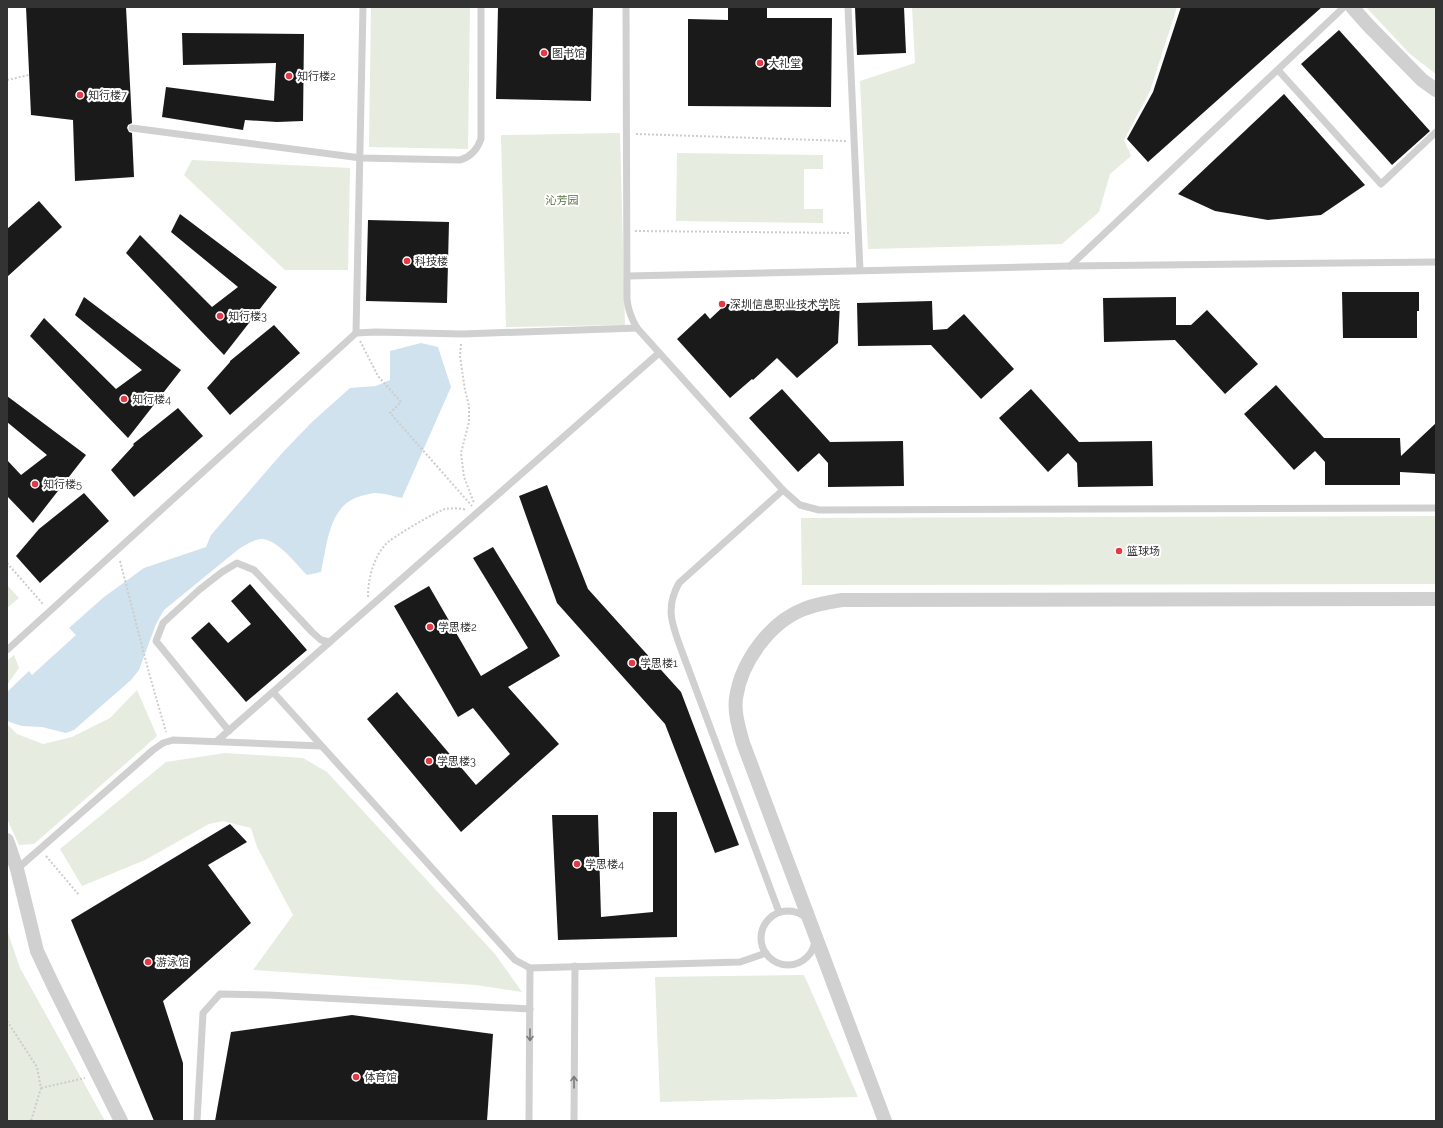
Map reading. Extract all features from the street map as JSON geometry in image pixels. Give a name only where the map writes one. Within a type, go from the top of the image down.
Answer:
[{"type":"street","points":[[1352,7],[1368,26],[1422,80],[1436,90]]},
{"type":"street","points":[[885,1121],[743,743],[737,720],[736,699],[740,681],[747,663],[757,647],[786,619],[802,610],[820,604],[842,600],[1436,599]]},
{"type":"street","points":[[7,840],[17,869],[37,951],[121,1121]]},
{"type":"lane","points":[[356,333],[361,158],[363,7]]},
{"type":"lane","points":[[132,128],[361,158],[460,160],[467,158],[478,147],[481,139],[481,7]]},
{"type":"lane","points":[[626,7],[628,310],[631,319],[659,353],[783,490],[800,504],[819,510],[1436,508]]},
{"type":"lane","points":[[848,7],[860,270]]},
{"type":"lane","points":[[1070,266],[1344,7]]},
{"type":"lane","points":[[1278,70],[1381,184],[1436,132]]},
{"type":"lane","points":[[628,276],[1070,266],[1435,262]]},
{"type":"lane","points":[[7,650],[356,333],[462,334],[637,328]]},
{"type":"lane","points":[[217,742],[659,353]]},
{"type":"lane","points":[[779,912],[673,627],[671,605],[673,594],[679,584],[783,490]]},
{"type":"lane","points":[[229,731],[156,641],[163,623],[199,590],[222,572],[237,563],[254,570],[312,632],[321,640],[330,642]]},
{"type":"lane","points":[[273,692],[515,960],[530,968],[740,962],[766,954]]},
{"type":"lane","points":[[17,869],[153,750],[169,741],[321,746]]},
{"type":"lane","points":[[779,912],[796,912],[804,916],[813,929],[815,938],[814,946],[804,959],[796,963],[788,965],[772,960],[766,954],[762,946],[762,930],[766,922],[779,912]]},
{"type":"lane","points":[[574,1121],[575,966]]},
{"type":"lane","points":[[529,1121],[530,968]]},
{"type":"lane","points":[[197,1121],[203,1013],[220,994],[268,995],[530,1009]]},
{"type":"path","points":[[7,80],[30,75]]},
{"type":"path","points":[[627,134],[853,141]]},
{"type":"path","points":[[628,231],[858,233]]},
{"type":"path","points":[[356,333],[378,376],[401,402],[390,413],[478,512]]},
{"type":"path","points":[[462,334],[460,356],[469,406],[468,422],[461,453],[464,477],[478,512]]},
{"type":"path","points":[[368,609],[368,583],[377,558],[385,544],[423,520],[445,509],[461,508],[478,512]]},
{"type":"path","points":[[117,550],[149,673],[169,741]]},
{"type":"path","points":[[7,563],[49,612]]},
{"type":"path","points":[[40,850],[79,895]]},
{"type":"path","points":[[7,1021],[37,1067],[41,1088],[31,1121]]},
{"type":"path","points":[[41,1088],[97,1075]]},
{"type":"green space","points":[[371,7],[470,7],[468,149],[369,147]]},
{"type":"green space","points":[[912,7],[1177,7],[1150,91],[1124,140],[1131,156],[1110,174],[1099,212],[1062,244],[868,249],[860,81],[915,63]]},
{"type":"green space","points":[[1366,7],[1436,7],[1436,74],[1410,54]]},
{"type":"green space","name":"沁芳园","points":[[620,133],[625,325],[506,327],[501,135]]},
{"type":"green space","points":[[677,153],[823,155],[823,169],[804,169],[804,209],[823,209],[823,223],[676,221]]},
{"type":"green space","points":[[192,160],[350,168],[348,270],[285,270],[184,175]]},
{"type":"green space","name":"篮球场","points":[[1436,516],[1436,584],[802,585],[801,518]]},
{"type":"green space","points":[[7,585],[19,598],[7,608]]},
{"type":"green space","points":[[14,655],[19,668],[7,685],[7,661]]},
{"type":"green space","points":[[137,690],[157,736],[34,844],[19,845],[7,819],[7,724],[17,734],[43,744],[72,737],[110,718]]},
{"type":"green space","points":[[225,753],[303,758],[327,772],[495,954],[522,992],[476,985],[253,970],[293,915],[257,847],[251,828],[223,821],[209,824],[145,860],[82,886],[60,849],[166,762]]},
{"type":"green space","points":[[7,930],[20,968],[105,1121],[7,1121]]},
{"type":"green space","points":[[804,975],[858,1097],[660,1102],[655,977]]},
{"type":"water","points":[[421,343],[438,347],[451,387],[402,498],[373,493],[353,499],[344,506],[337,514],[332,524],[321,572],[307,575],[286,552],[273,543],[260,539],[252,541],[240,548],[164,610],[156,624],[139,670],[131,680],[74,730],[66,733],[42,727],[22,726],[7,721],[7,692],[29,671],[32,675],[76,635],[69,628],[104,597],[144,568],[206,547],[211,535],[284,451],[312,422],[350,388],[376,386],[390,380],[390,351]]},
{"type":"building","name":"知行楼7","points":[[26,7],[126,7],[132,123],[128,125],[127,128],[129,132],[132,133],[134,177],[75,181],[73,120],[31,115]]},
{"type":"building","name":"图书馆","points":[[498,7],[593,7],[591,101],[496,99]]},
{"type":"building","name":"大礼堂","points":[[728,7],[767,7],[767,18],[832,18],[831,107],[688,106],[688,19],[728,20]]},
{"type":"building","points":[[855,7],[904,7],[906,53],[857,55]]},
{"type":"building","points":[[1181,7],[1322,7],[1148,162],[1127,139],[1153,92]]},
{"type":"building","points":[[1339,30],[1430,131],[1392,165],[1301,64]]},
{"type":"building","name":"知行楼2","points":[[182,33],[304,34],[303,121],[277,122],[245,120],[243,130],[162,117],[166,87],[274,101],[276,63],[183,65]]},
{"type":"building","points":[[1284,94],[1365,185],[1321,215],[1268,220],[1215,211],[1178,194]]},
{"type":"building","points":[[39,201],[62,227],[7,277],[7,229]]},
{"type":"building","name":"知行楼3","points":[[180,214],[277,287],[224,355],[126,253],[140,235],[212,307],[238,287],[171,232]]},
{"type":"building","name":"科技楼","points":[[368,220],[449,222],[447,303],[366,301]]},
{"type":"building","points":[[1342,292],[1419,292],[1417,338],[1343,338]]},
{"type":"building","name":"知行楼4","points":[[84,297],[181,370],[128,438],[30,336],[44,318],[116,389],[142,370],[75,315]]},
{"type":"building","points":[[1176,297],[1176,325],[1191,325],[1207,310],[1258,364],[1225,394],[1175,340],[1104,342],[1103,298]]},
{"type":"building","points":[[932,301],[933,330],[947,329],[964,314],[1014,369],[981,399],[931,345],[858,346],[857,303]]},
{"type":"building","points":[[840,303],[838,343],[797,378],[777,358],[730,398],[677,339],[705,313],[710,319],[726,304]]},
{"type":"building","points":[[274,325],[300,353],[230,415],[207,388],[230,361]]},
{"type":"building","points":[[1276,385],[1324,438],[1400,438],[1401,456],[1436,423],[1436,474],[1400,472],[1400,485],[1325,485],[1325,462],[1315,451],[1294,470],[1244,414]]},
{"type":"building","points":[[782,389],[830,442],[903,441],[904,486],[828,487],[828,463],[819,453],[798,472],[749,418]]},
{"type":"building","points":[[1031,389],[1079,442],[1152,441],[1153,486],[1078,487],[1077,463],[1068,453],[1048,472],[999,418]]},
{"type":"building","points":[[7,396],[86,455],[33,523],[7,496],[7,460],[21,475],[47,455],[7,422]]},
{"type":"building","points":[[178,408],[203,436],[134,497],[111,470],[134,445],[133,444]]},
{"type":"building","name":"学思楼1","points":[[547,485],[588,589],[681,692],[739,845],[715,853],[665,724],[557,603],[519,496]]},
{"type":"building","points":[[84,493],[109,521],[40,583],[16,556],[39,529]]},
{"type":"building","points":[[493,547],[560,656],[508,687],[559,744],[461,832],[367,719],[397,692],[476,785],[510,754],[473,708],[458,717],[394,606],[429,586],[481,676],[528,648],[473,558]]},
{"type":"building","points":[[250,584],[307,650],[246,702],[191,638],[209,622],[228,643],[251,624],[231,601]]},
{"type":"building","name":"学思楼4","points":[[653,812],[677,812],[677,937],[558,940],[552,815],[598,815],[601,917],[653,912]]},
{"type":"building","name":"游泳馆","points":[[230,824],[247,842],[208,865],[251,923],[163,1001],[183,1063],[183,1121],[154,1121],[71,920]]},
{"type":"building","name":"体育馆","points":[[352,1015],[493,1034],[487,1121],[215,1121],[231,1032]]},
{"type":"place","name":"图书馆","points":[[544,53]]},
{"type":"place","name":"大礼堂","points":[[760,63]]},
{"type":"place","name":"知行楼2","points":[[289,76]]},
{"type":"place","name":"知行楼7","points":[[80,95]]},
{"type":"place","name":"科技楼","points":[[407,261]]},
{"type":"place","name":"深圳信息职业技术学院","points":[[722,304]]},
{"type":"place","name":"知行楼3","points":[[220,316]]},
{"type":"place","name":"知行楼4","points":[[124,399]]},
{"type":"place","name":"知行楼5","points":[[35,484]]},
{"type":"place","name":"篮球场","points":[[1119,551]]},
{"type":"place","name":"学思楼2","points":[[430,627]]},
{"type":"place","name":"学思楼1","points":[[632,663]]},
{"type":"place","name":"学思楼3","points":[[429,761]]},
{"type":"place","name":"学思楼4","points":[[577,864]]},
{"type":"place","name":"游泳馆","points":[[148,962]]},
{"type":"place","name":"体育馆","points":[[356,1077]]}]
